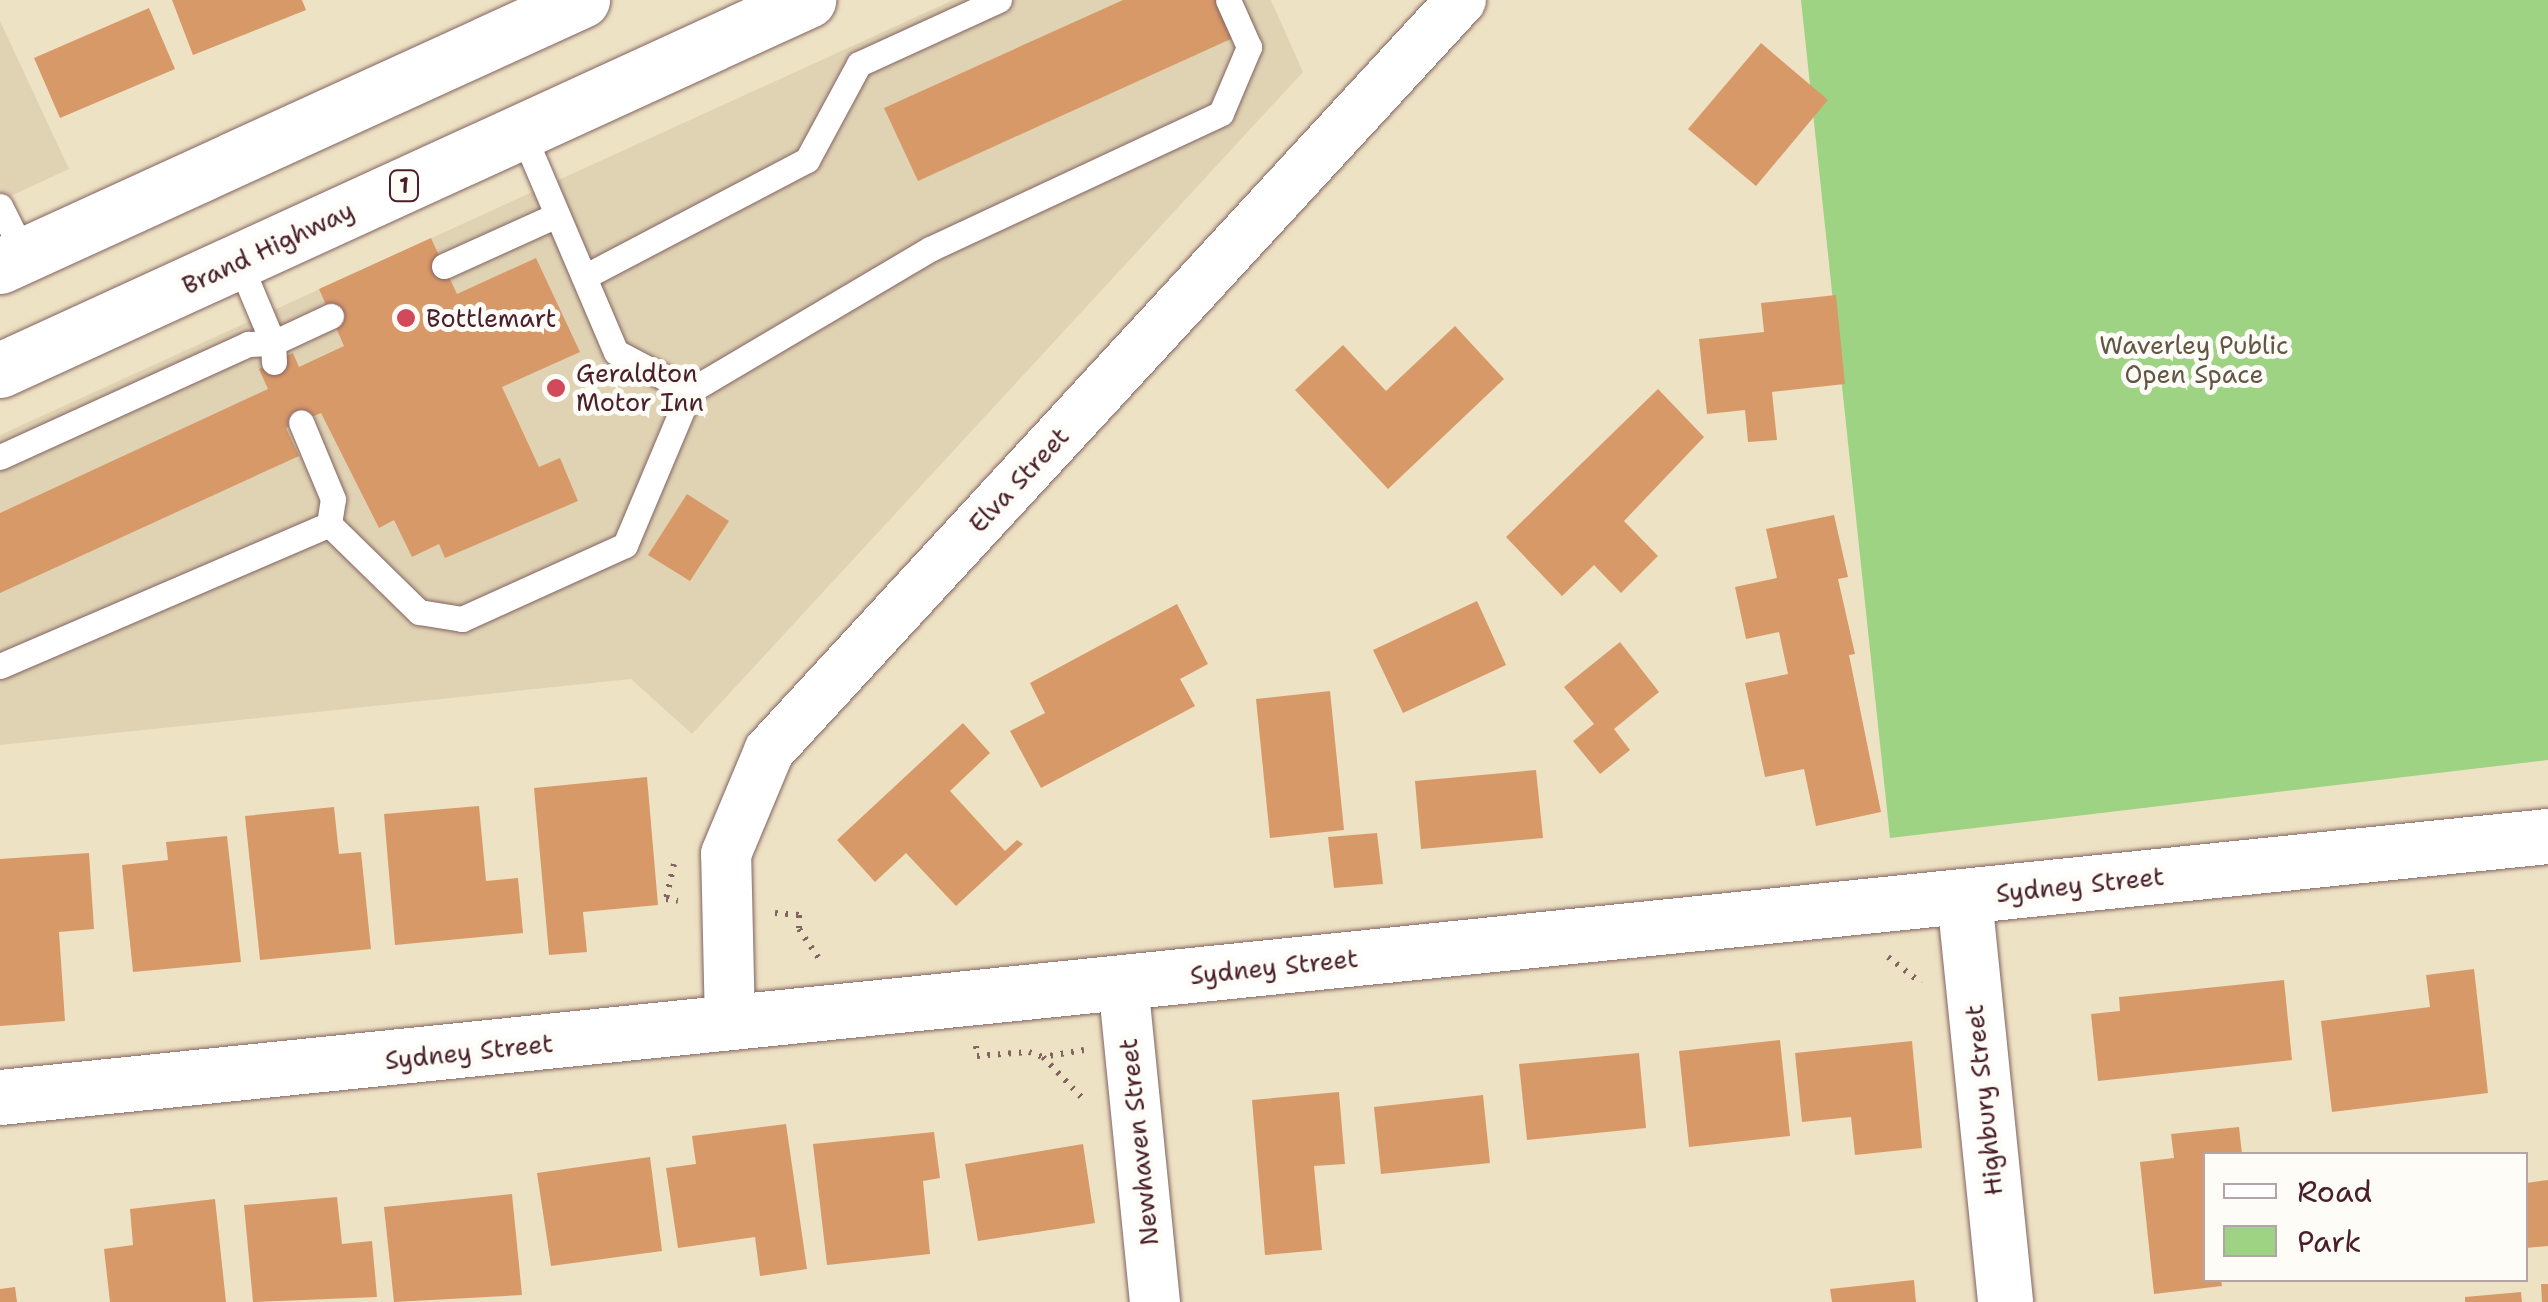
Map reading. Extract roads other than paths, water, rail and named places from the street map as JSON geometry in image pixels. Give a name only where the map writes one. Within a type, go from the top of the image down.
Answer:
[{"type":"main road","points":[[12,260],[582,0]]},
{"type":"main road","name":"Brand Highway","points":[[0,370],[808,0]]},
{"type":"main road","name":"Sydney Street","points":[[0,1098],[730,1026],[2548,836]]},
{"type":"main road","name":"Highbury Street","points":[[1964,897],[2005,1302]]},
{"type":"street","name":"Elva Street","points":[[730,1026],[726,854],[769,751],[1461,0]]},
{"type":"street","name":"Newhaven Street","points":[[1123,982],[1155,1302]]},
{"type":"lane","points":[[584,278],[807,160],[859,64],[998,0]]},
{"type":"lane","points":[[328,524],[420,612],[462,619],[624,545],[690,392],[930,249],[1222,113],[1248,46],[1228,0]]},
{"type":"lane","points":[[522,132],[616,352],[690,392]]},
{"type":"lane","points":[[0,206],[12,260]]},
{"type":"lane","points":[[444,266],[557,215]]},
{"type":"lane","points":[[239,262],[274,353]]},
{"type":"lane","points":[[274,353],[330,316]]},
{"type":"lane","points":[[0,457],[248,344],[274,353]]},
{"type":"lane","points":[[301,422],[334,500],[328,524]]},
{"type":"lane","points":[[0,666],[328,524]]},
{"type":"place","name":"Bottlemart","points":[[406,318]]},
{"type":"place","name":"Geraldton Motor Inn","points":[[556,388]]},
{"type":"park label","name":"Waverley Public Open Space","points":[[2194,360]]}]
